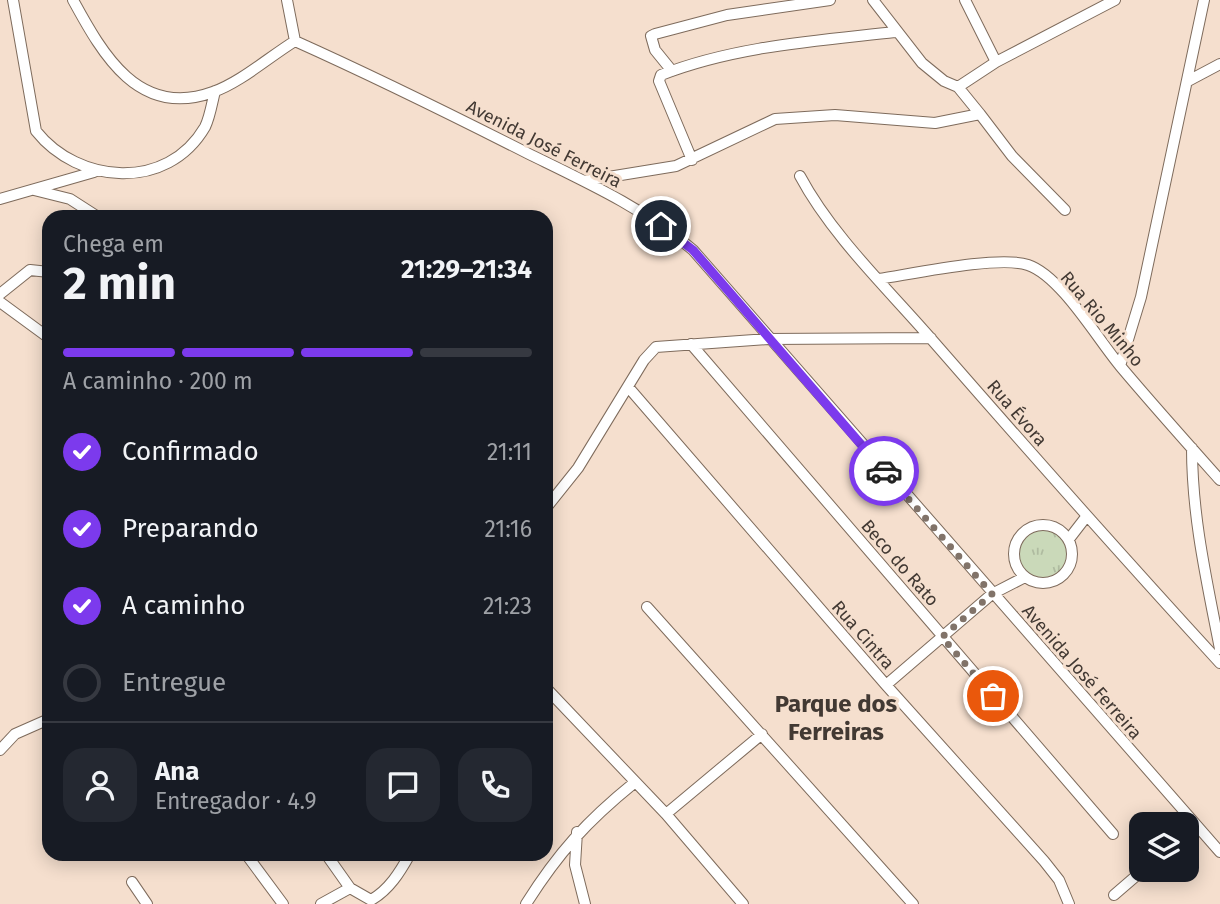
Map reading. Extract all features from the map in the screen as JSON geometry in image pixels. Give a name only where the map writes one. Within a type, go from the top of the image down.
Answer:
[{"type":"street","points":[[13,0],[36,131],[49,147],[94,172]]},
{"type":"street","points":[[73,0],[119,72],[137,87],[171,98],[192,98],[215,91],[295,41],[287,0]]},
{"type":"street","points":[[672,71],[651,43],[651,36],[654,34],[727,15],[830,0]]},
{"type":"street","points":[[873,0],[895,32],[933,73],[958,87],[1012,156],[1065,210]]},
{"type":"street","points":[[965,0],[996,61]]},
{"type":"street","points":[[958,87],[996,61],[1103,3],[1115,0]]},
{"type":"street","points":[[1120,366],[1141,297],[1153,228],[1188,81],[1203,0]]},
{"type":"street","points":[[692,160],[659,81],[660,75],[688,64],[762,48],[895,32]]},
{"type":"street","name":"Avenida José Ferreira","points":[[295,41],[388,83],[584,181],[676,236],[693,250],[768,340],[1184,812]]},
{"type":"street","points":[[1188,81],[1220,64]]},
{"type":"street","points":[[0,199],[94,172],[117,174],[165,164],[190,146],[205,126],[215,91]]},
{"type":"street","points":[[584,181],[657,171],[692,160],[775,119],[835,115],[936,123],[980,114]]},
{"type":"street","name":"Rua Évora","points":[[800,176],[818,206],[879,279],[1086,517],[1220,663]]},
{"type":"street","points":[[33,190],[71,199],[88,210]]},
{"type":"street","name":"Rua Rio Minho","points":[[879,279],[1016,262],[1030,265],[1052,282],[1120,366],[1220,480]]},
{"type":"street","points":[[0,294],[30,270],[42,271]]},
{"type":"street","points":[[0,302],[42,333]]},
{"type":"street","points":[[553,499],[578,468],[644,360],[656,347],[768,340],[930,338]]},
{"type":"street","name":"Beco do Rato","points":[[691,344],[1113,834]]},
{"type":"street","name":"Rua Cintra","points":[[629,388],[886,685],[1044,861],[1059,880],[1069,904]]},
{"type":"street","points":[[1192,448],[1192,497],[1220,649]]},
{"type":"street","points":[[1069,539],[1086,517]]},
{"type":"street","points":[[1036,526],[1055,527],[1069,539],[1073,557],[1066,573],[1059,579],[1041,583],[1025,577],[1018,570],[1014,553],[1016,543],[1028,529],[1036,526]]},
{"type":"street","points":[[886,685],[992,594],[1025,577]]},
{"type":"street","points":[[647,607],[913,904]]},
{"type":"street","points":[[553,699],[666,814],[743,904]]},
{"type":"street","points":[[0,750],[15,734],[42,722]]},
{"type":"street","points":[[666,814],[762,734]]},
{"type":"street","points":[[526,904],[558,854],[578,832],[634,783]]},
{"type":"street","name":"Avenida José Ferreira","points":[[1199,829],[1220,852]]},
{"type":"street","points":[[578,832],[575,865],[585,904]]},
{"type":"street","points":[[251,861],[283,904]]},
{"type":"street","points":[[331,861],[349,888],[372,902],[387,887],[405,861]]},
{"type":"street","points":[[132,882],[147,904]]},
{"type":"street","points":[[1114,895],[1129,882]]},
{"type":"street","points":[[321,904],[349,888]]},
{"type":"green space","points":[[1044,529],[1062,536],[1069,554],[1062,572],[1044,579],[1026,572],[1019,554],[1026,536]]},
{"type":"way so far","points":[[884,471],[992,594],[942,637],[993,696]]},
{"type":"district","name":"Parque dos Ferreiras","points":[[836,718]]},
{"type":"route","points":[[661,226],[693,250],[768,340],[884,471]]}]
